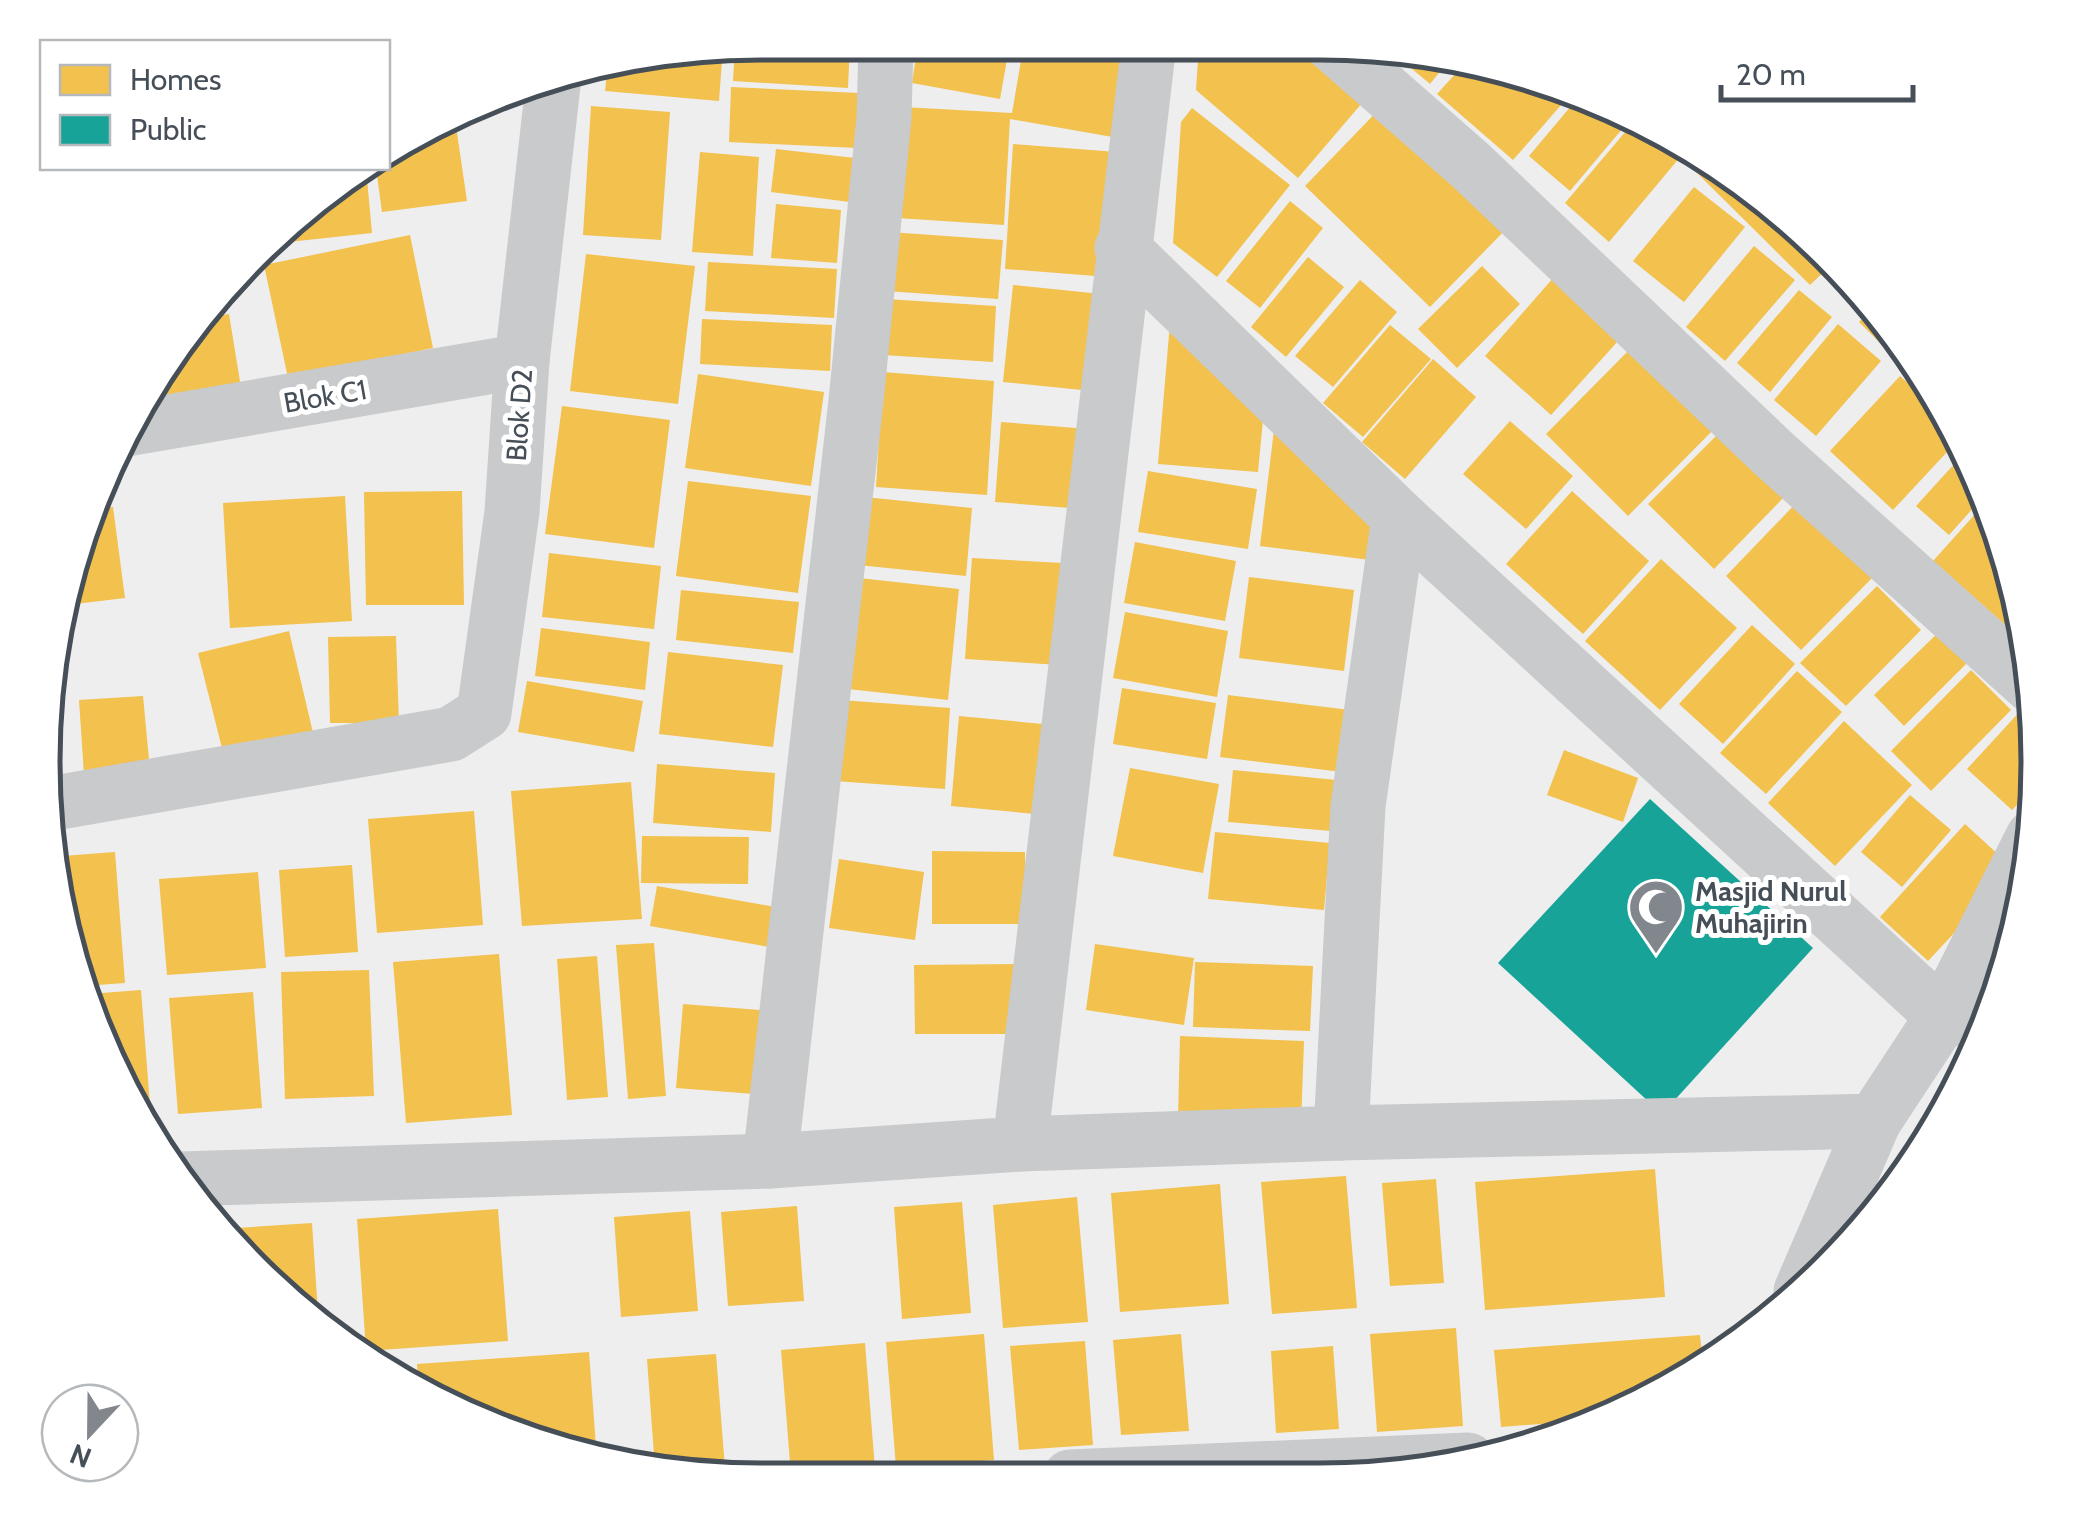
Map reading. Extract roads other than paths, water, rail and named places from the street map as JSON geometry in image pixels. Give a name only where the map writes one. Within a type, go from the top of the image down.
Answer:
[{"type":"street","points":[[770,1161],[858,382],[885,60]]},
{"type":"street","points":[[1020,1144],[1147,60]]},
{"type":"street","points":[[1352,61],[1470,165],[1776,455],[2015,671]]},
{"type":"street","name":"Blok D2","points":[[62,802],[450,734],[473,724],[486,705],[512,512],[522,361],[552,92]]},
{"type":"street","points":[[1122,248],[1399,517],[1965,1020]]},
{"type":"street","name":"Blok C1","points":[[146,426],[522,361]]},
{"type":"street","points":[[1342,1133],[1358,806],[1399,517]]},
{"type":"street","points":[[1815,1259],[1874,1121],[1965,1020],[2004,916]]},
{"type":"street","points":[[198,1179],[770,1161],[1020,1144],[1874,1121]]},
{"type":"place","name":"Masjid Nurul Muhajirin","points":[[1656,956]]}]
